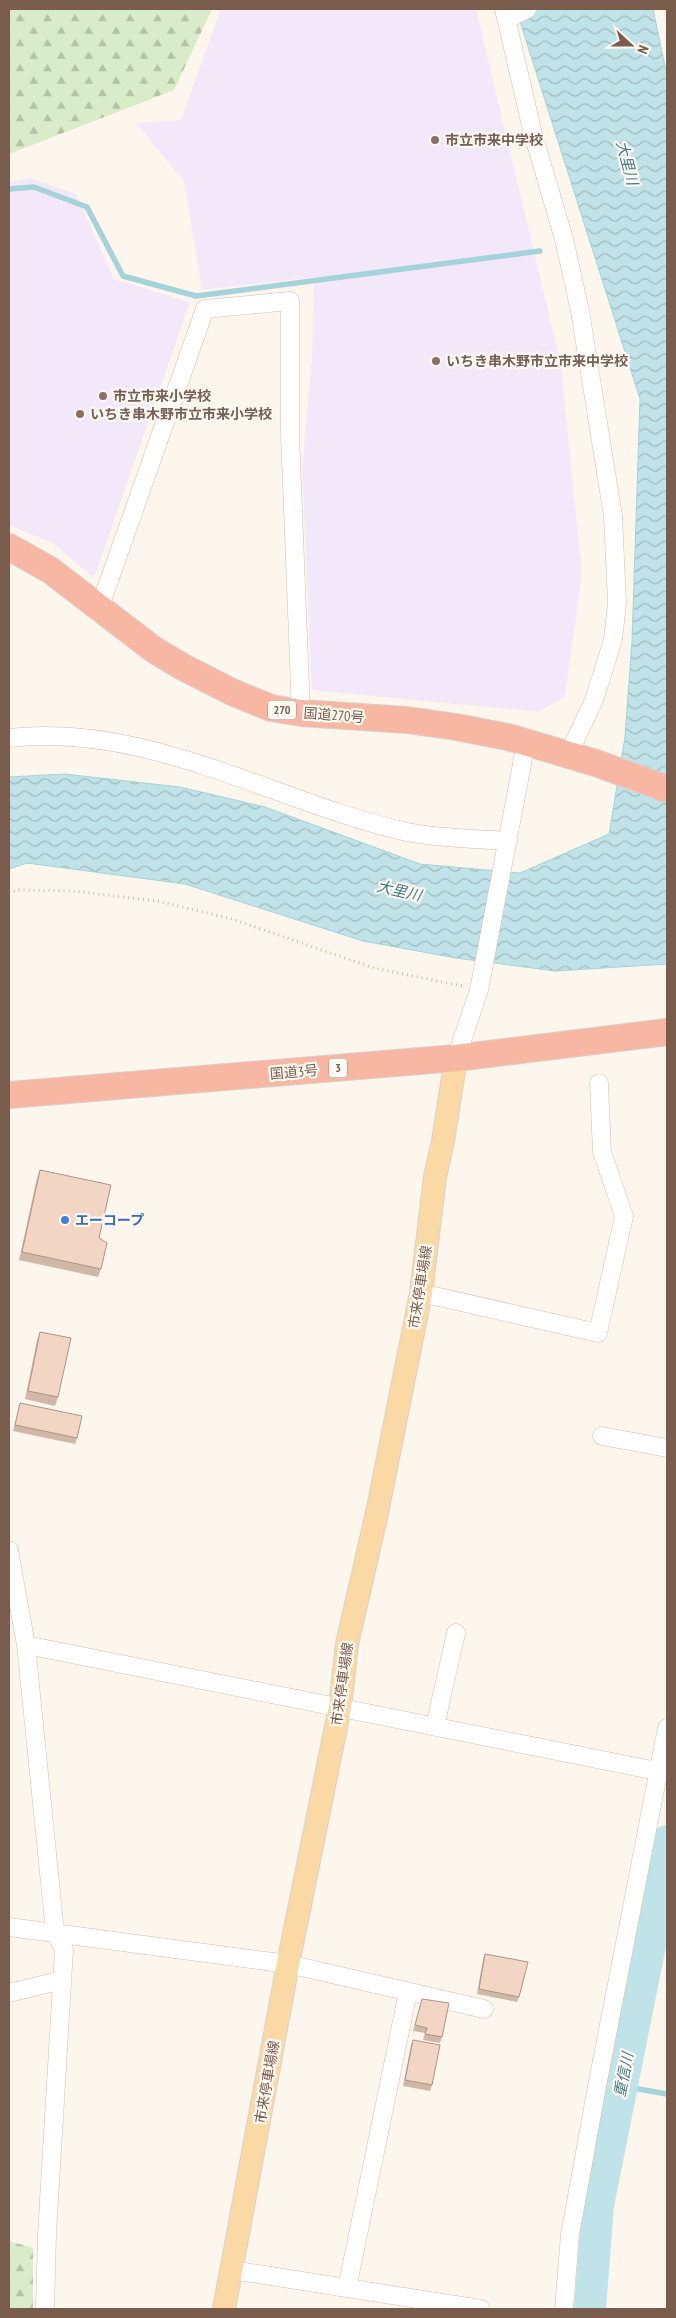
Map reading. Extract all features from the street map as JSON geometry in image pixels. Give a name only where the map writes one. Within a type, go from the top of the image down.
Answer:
[{"type":"highway","name":"国道270号","points":[[9,547],[50,570],[153,650],[249,700],[271,708],[301,713],[407,720],[456,727],[526,743],[596,763],[667,790]]},
{"type":"highway","name":"国道3号","points":[[9,1095],[456,1058],[667,1032]]},
{"type":"main road","name":"市来停車場線","points":[[224,2309],[288,1964],[340,1707],[347,1644],[377,1513],[421,1293],[435,1177],[456,1058]]},
{"type":"street","points":[[513,13],[533,134],[564,239],[580,311],[613,516],[617,603],[613,640],[594,700],[568,755]]},
{"type":"street","points":[[98,609],[205,309],[290,302],[290,434],[301,713]]},
{"type":"street","points":[[9,738],[36,735],[98,740],[152,750],[197,762],[358,818],[409,832],[508,845]]},
{"type":"street","points":[[456,1058],[480,984],[526,743]]},
{"type":"street","points":[[421,1293],[598,1332],[624,1216],[602,1152],[599,1083]]},
{"type":"street","points":[[602,1436],[667,1448]]},
{"type":"street","points":[[9,1550],[26,1645],[55,1932],[64,1950],[47,2224],[45,2309]]},
{"type":"street","points":[[435,1726],[456,1633]]},
{"type":"street","points":[[26,1645],[663,1772]]},
{"type":"street","points":[[564,2309],[574,2216],[598,2081],[663,1772],[667,1728]]},
{"type":"street","points":[[9,1927],[288,1964],[484,2009]]},
{"type":"street","points":[[9,1993],[62,1980]]},
{"type":"street","points":[[348,2288],[408,1992]]},
{"type":"street","points":[[232,2270],[348,2288],[400,2303],[481,2309]]},
{"type":"path","points":[[9,893],[19,890],[73,891],[157,901],[232,919],[374,968],[480,984]]},
{"type":"shaded area","name":"いちき串木野市立市来中学校","points":[[221,9],[476,9],[561,365],[582,572],[565,697],[538,712],[312,690],[302,469],[312,357],[314,277],[202,290],[184,181],[136,123],[181,120]]},
{"type":"shaded area","name":"いちき串木野市立市来小学校","points":[[30,178],[76,194],[114,279],[190,302],[94,578],[53,543],[9,525],[9,182]]},
{"type":"green space","points":[[9,9],[212,9],[174,90],[9,154]]},
{"type":"green space","points":[[9,2241],[33,2248],[33,2309],[9,2309]]},
{"type":"water","name":"大里川","points":[[516,9],[653,9],[667,76],[667,964],[555,971],[456,958],[363,941],[185,884],[27,863],[9,869],[9,777],[65,774],[180,787],[265,807],[420,864],[520,873],[609,834],[625,737],[632,641],[640,399]]},
{"type":"building","name":"エーコープ","points":[[40,1170],[111,1185],[99,1238],[107,1243],[101,1269],[22,1252]]},
{"type":"building","points":[[40,1332],[71,1338],[58,1397],[28,1391]]},
{"type":"building","points":[[20,1403],[82,1416],[77,1438],[15,1425]]},
{"type":"building","points":[[485,1954],[528,1962],[519,1997],[479,1989]]},
{"type":"building","points":[[422,1999],[449,2003],[442,2037],[425,2034],[427,2028],[415,2025]]},
{"type":"building","points":[[413,2040],[440,2045],[432,2085],[405,2080]]},
{"type":"waterway","points":[[9,189],[34,187],[87,207],[123,276],[196,296],[540,251]]},
{"type":"waterway","name":"重信川","points":[[590,2309],[598,2205],[652,1935],[667,1841]]},
{"type":"waterway","points":[[622,2086],[667,2094]]},
{"type":"place","name":"市立市来中学校","points":[[435,140]]},
{"type":"place","name":"いちき串木野市立市来中学校","points":[[436,361]]},
{"type":"place","name":"市立市来小学校","points":[[103,396]]},
{"type":"place","name":"いちき串木野市立市来小学校","points":[[80,414]]},
{"type":"place","name":"エーコープ","points":[[65,1220]]}]
